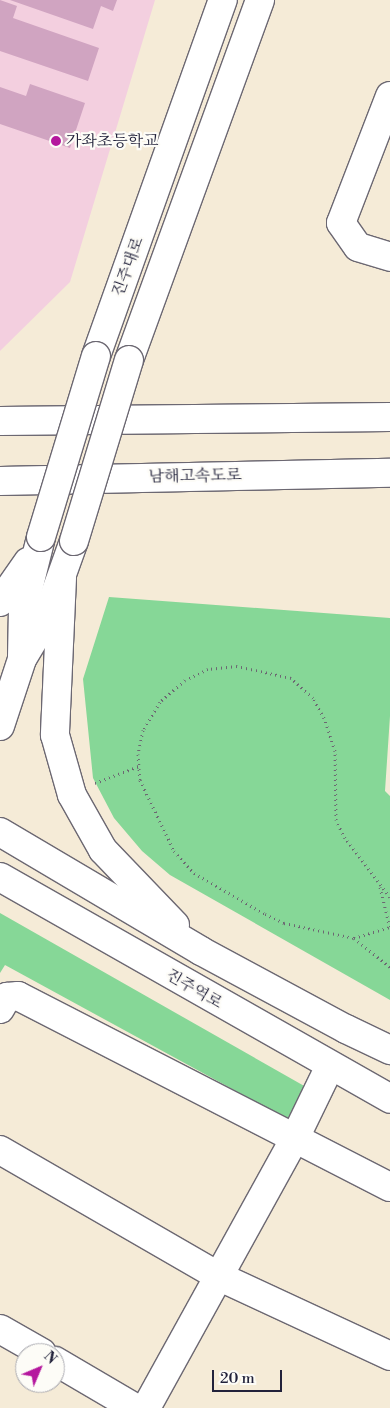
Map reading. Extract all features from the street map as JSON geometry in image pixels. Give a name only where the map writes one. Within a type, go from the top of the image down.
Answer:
[{"type":"main road","name":"진주대로","points":[[39,544],[96,356],[223,0]]},
{"type":"main road","name":"진주대로","points":[[62,578],[130,360],[260,0]]},
{"type":"main road","points":[[390,96],[340,223],[358,247],[390,257]]},
{"type":"main road","points":[[0,421],[390,418]]},
{"type":"main road","name":"남해고속도로","points":[[0,481],[390,473]]},
{"type":"main road","points":[[0,602],[39,544]]},
{"type":"main road","points":[[22,659],[23,610],[39,544]]},
{"type":"main road","points":[[0,726],[22,659],[46,619],[62,578]]},
{"type":"main road","points":[[62,578],[55,735],[72,795],[103,850],[201,951]]},
{"type":"main road","points":[[0,832],[201,951],[390,1050]]},
{"type":"main road","name":"진주역로","points":[[0,877],[390,1099]]},
{"type":"main road","points":[[0,1009],[7,996],[18,996],[390,1187]]},
{"type":"main road","points":[[146,1408],[295,1138],[330,1066]]},
{"type":"main road","points":[[0,1150],[218,1276],[390,1356]]},
{"type":"main road","points":[[0,1328],[25,1343]]},
{"type":"main road","points":[[65,1367],[135,1408]]},
{"type":"path","points":[[379,884],[390,928],[354,938],[284,924],[194,873],[174,851],[140,780],[138,754],[143,730],[160,702],[185,680],[208,669],[237,666],[291,678],[313,698],[324,718],[335,751],[336,820],[345,838],[390,897]]},
{"type":"path","points":[[94,783],[139,766]]},
{"type":"path","points":[[354,938],[390,967]]},
{"type":"shaded area","name":"가좌초등학교","points":[[0,0],[155,0],[70,282],[0,351]]},
{"type":"green space","points":[[109,597],[390,618],[390,716],[385,791],[390,796],[390,1000],[170,875],[142,851],[114,818],[93,778],[83,679]]},
{"type":"green space","points":[[0,913],[306,1087],[287,1119],[5,965],[0,973]]},
{"type":"building","points":[[0,0],[17,6],[13,18],[99,48],[88,81],[0,51]]},
{"type":"building","points":[[10,0],[117,0],[113,11],[101,6],[93,29]]},
{"type":"building","points":[[30,84],[85,103],[70,148],[0,124],[0,87],[26,96]]},
{"type":"place","name":"가좌초등학교","points":[[56,141]]}]
